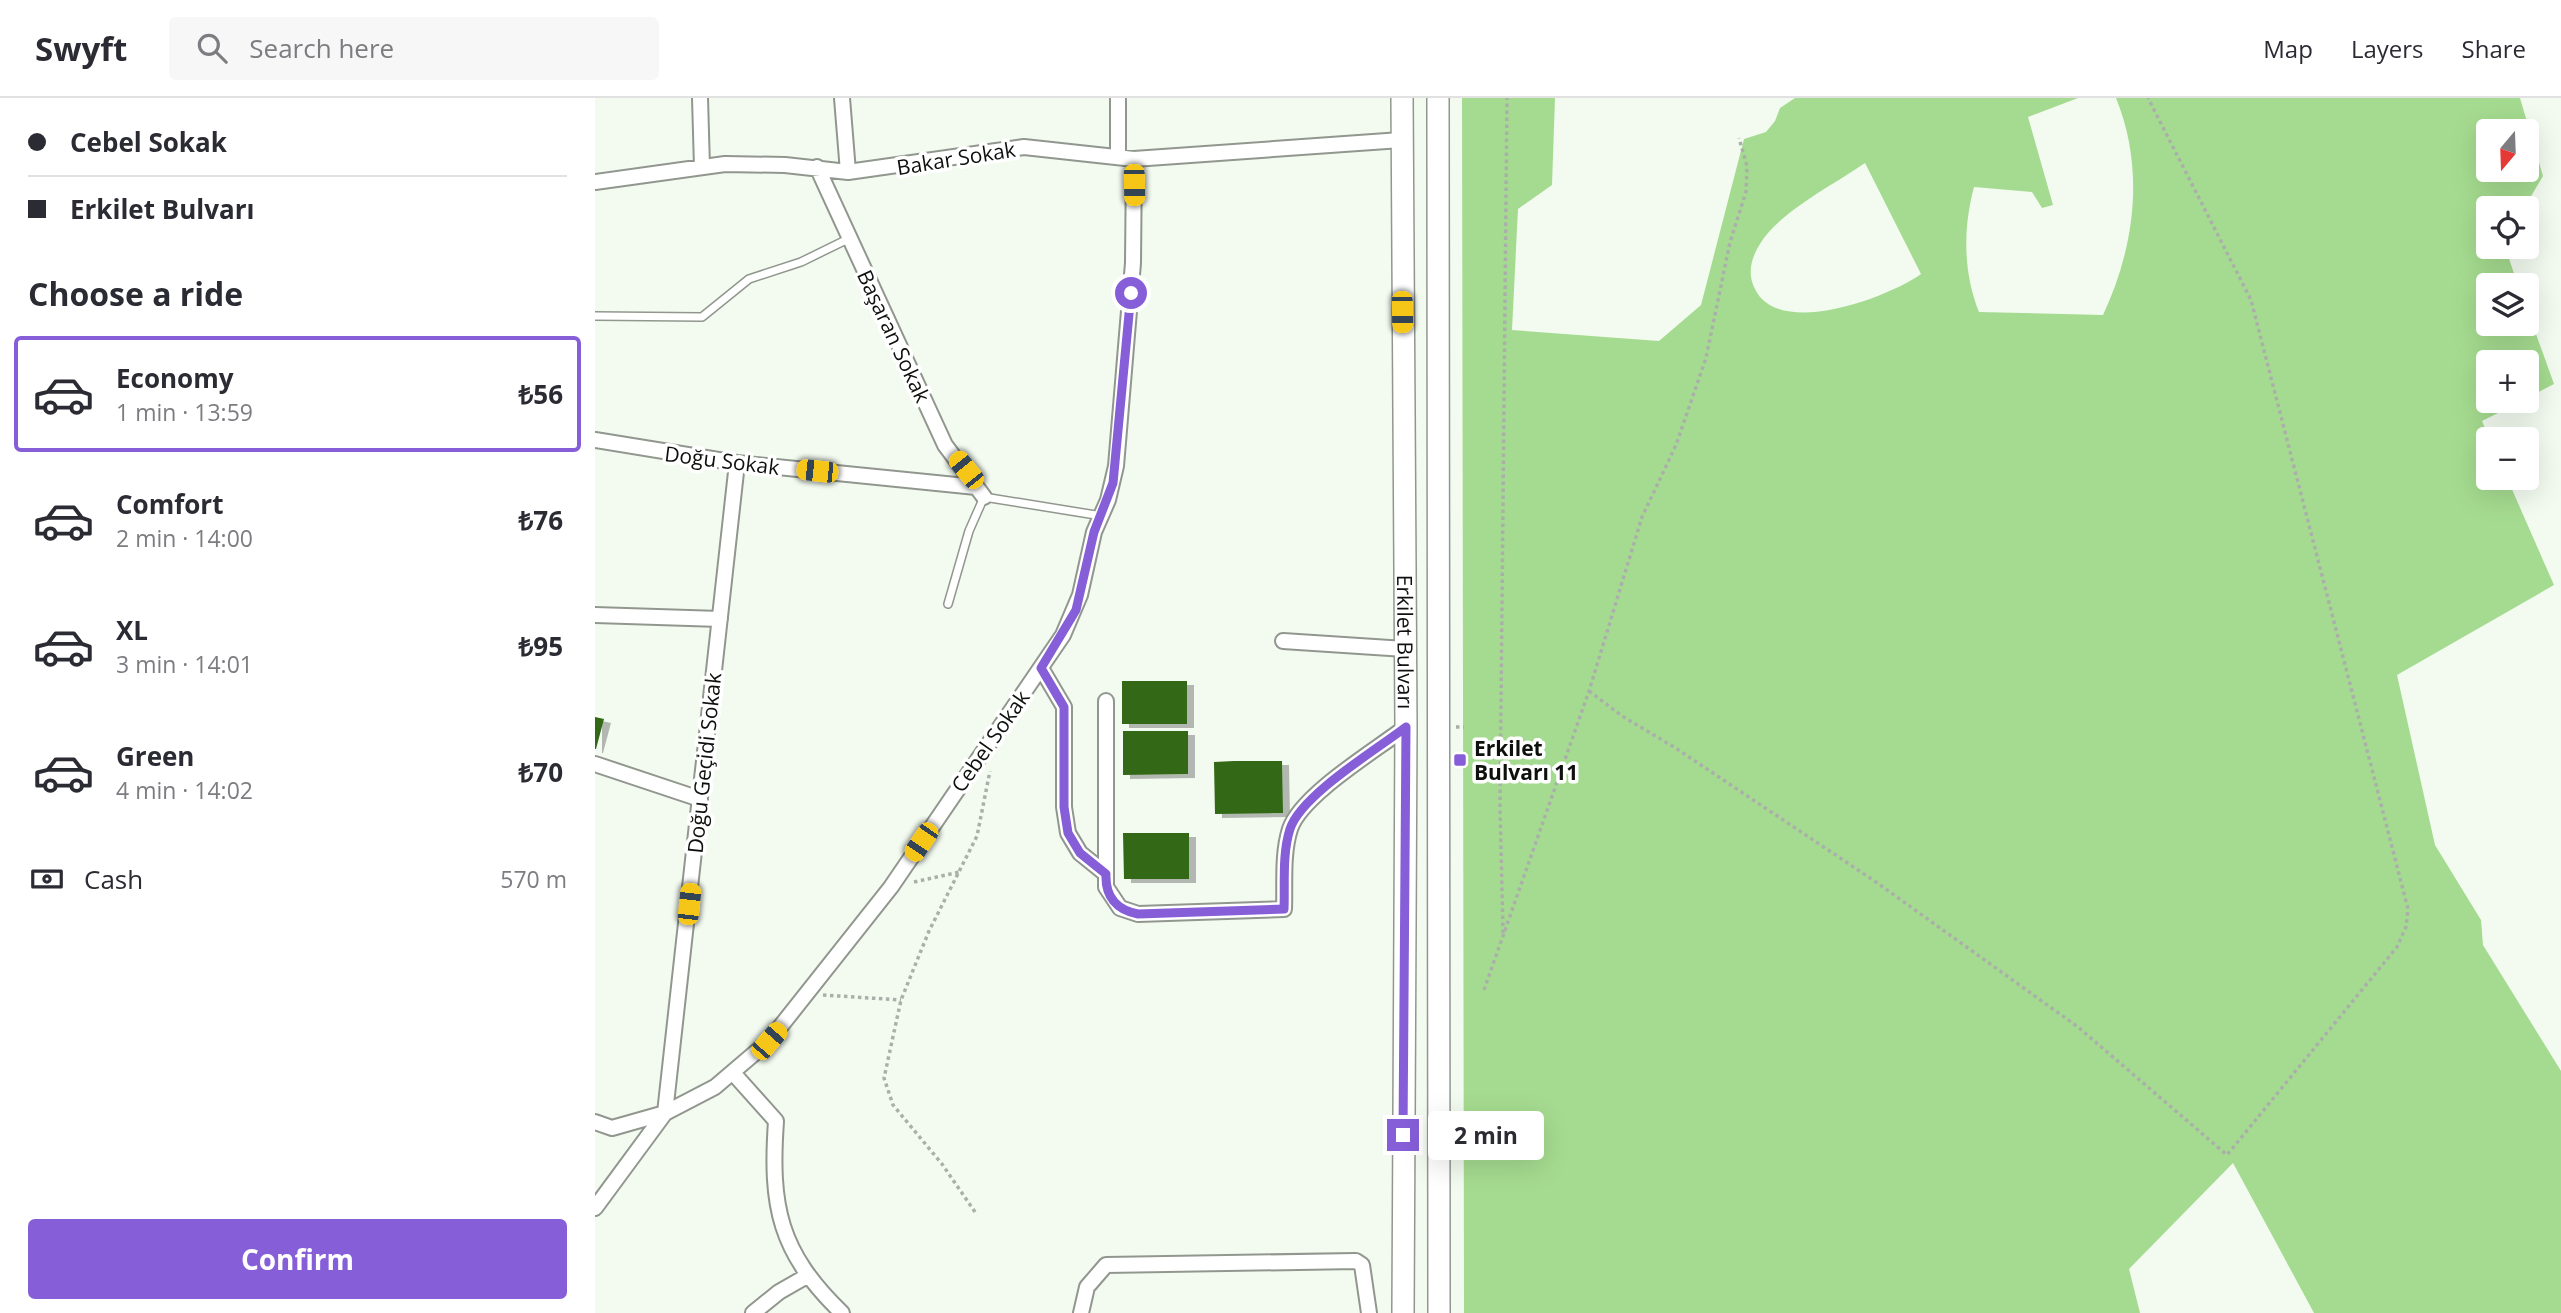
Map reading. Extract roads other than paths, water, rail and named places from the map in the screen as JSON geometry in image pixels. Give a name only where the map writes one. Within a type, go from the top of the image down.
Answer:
[{"type":"main road","name":"Erkilet Bulvarı","points":[[1402,98],[1406,727],[1403,1313]]},
{"type":"main road","name":"Erkilet Bulvarı","points":[[1438,98],[1439,1313]]},
{"type":"street","points":[[700,98],[702,167]]},
{"type":"street","points":[[842,98],[848,172]]},
{"type":"street","points":[[1118,98],[1118,157]]},
{"type":"street","name":"Bakar Sokak","points":[[595,183],[702,167],[754,163],[848,172],[1024,147],[1134,159],[1401,140]]},
{"type":"street","name":"Cebel Sokak","points":[[595,1122],[613,1128],[666,1113],[734,1074],[769,1041],[891,887],[1041,668],[1076,610],[1094,532],[1102,516],[1116,466],[1131,293],[1134,159]]},
{"type":"street","name":"Başaran Sokak","points":[[817,167],[945,445],[980,492]]},
{"type":"street","name":"Doğu Sokak","points":[[595,440],[737,463],[980,492]]},
{"type":"street","name":"Doğu Geçidi Sokak","points":[[666,1113],[737,463]]},
{"type":"street","points":[[595,614],[720,619]]},
{"type":"street","points":[[1283,641],[1405,649]]},
{"type":"street","points":[[1041,668],[1064,707],[1064,807],[1068,833],[1080,853],[1106,874]]},
{"type":"street","points":[[1106,701],[1106,874],[1109,895],[1120,908],[1132,913],[1284,909],[1286,848],[1295,817],[1312,797],[1406,727]]},
{"type":"street","points":[[595,764],[700,799]]},
{"type":"street","points":[[734,1074],[776,1121],[777,1210],[789,1242],[807,1276],[842,1313]]},
{"type":"street","points":[[595,1208],[666,1113]]},
{"type":"street","points":[[1081,1313],[1087,1287],[1106,1265],[1356,1261],[1362,1265],[1370,1313]]},
{"type":"street","points":[[753,1313],[779,1292],[807,1276]]},
{"type":"lane","points":[[595,316],[702,317],[749,279],[801,262],[848,239]]},
{"type":"lane","points":[[948,604],[980,492],[1102,516]]},
{"type":"place","name":"Erkilet Bulvarı 11","points":[[1460,760]]}]
